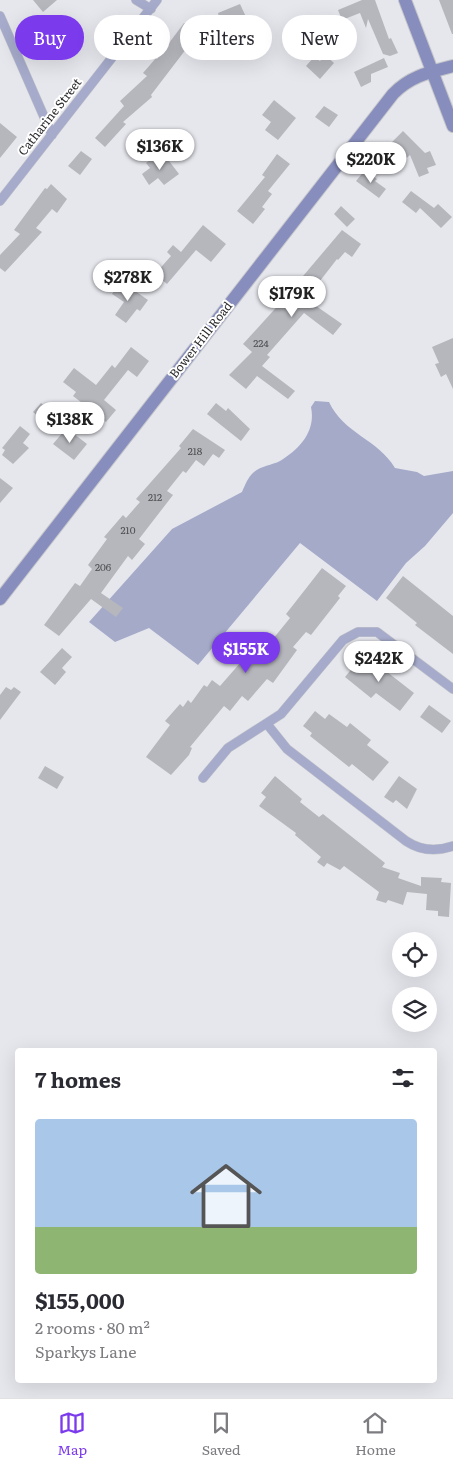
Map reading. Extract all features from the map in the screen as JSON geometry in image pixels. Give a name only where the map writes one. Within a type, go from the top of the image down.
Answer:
[{"type":"street","points":[[136,0],[151,8]]},
{"type":"street","name":"Catharine Street","points":[[0,201],[157,0]]},
{"type":"street","points":[[405,0],[453,126]]},
{"type":"street","points":[[0,16],[52,135]]},
{"type":"street","name":"Bower Hill Road","points":[[0,600],[356,140],[402,84],[414,77],[453,66]]},
{"type":"street","points":[[203,778],[228,748],[267,724],[292,702],[343,640],[358,632],[377,632],[453,689]]},
{"type":"street","points":[[267,724],[287,749],[312,771],[414,846],[440,850],[453,846]]},
{"type":"shaded area","points":[[315,401],[329,402],[343,422],[380,450],[395,468],[417,472],[424,476],[453,471],[453,513],[425,546],[406,563],[377,601],[300,543],[198,665],[149,628],[115,642],[89,622],[172,529],[242,492],[248,479],[254,472],[280,461],[294,451],[309,431],[312,416],[311,407]]},
{"type":"building","points":[[33,0],[57,0],[43,12]]},
{"type":"building","points":[[362,0],[375,0],[389,39],[391,38],[398,53],[390,56],[383,54],[368,19],[366,28],[360,13],[340,15],[338,10]]},
{"type":"building","points":[[439,0],[453,0],[453,34],[452,34]]},
{"type":"building","points":[[240,4],[245,15],[218,15],[218,13]]},
{"type":"building","points":[[180,28],[180,57],[151,95],[152,97],[123,122],[126,124],[105,147],[95,138],[124,106],[120,101],[147,76],[143,73],[154,60],[170,60],[170,42]]},
{"type":"building","points":[[384,58],[388,67],[371,74],[371,82],[361,87],[354,72]]},
{"type":"building","points":[[311,60],[331,60],[334,63],[320,79],[306,66]]},
{"type":"building","points":[[274,100],[296,118],[278,140],[265,130],[271,122],[262,115]]},
{"type":"building","points":[[324,106],[338,115],[329,127],[315,117]]},
{"type":"building","points":[[0,123],[17,137],[0,158]]},
{"type":"building","points":[[403,131],[425,153],[430,151],[436,165],[427,168],[429,173],[419,177],[410,155],[403,161],[388,146]]},
{"type":"building","points":[[81,151],[92,159],[80,175],[68,166]]},
{"type":"building","points":[[277,154],[290,164],[268,191],[272,194],[262,207],[265,209],[253,224],[237,211],[265,177],[262,175]]},
{"type":"building","points":[[155,156],[159,162],[166,157],[179,174],[164,185],[158,178],[149,185],[142,174],[150,168],[146,163]]},
{"type":"building","points":[[365,170],[386,189],[379,198],[356,181]]},
{"type":"building","points":[[51,184],[67,199],[57,213],[52,209],[36,228],[42,232],[5,272],[0,268],[0,255],[20,234],[14,230],[45,188],[47,189]]},
{"type":"building","points":[[411,191],[434,208],[438,204],[452,217],[441,228],[420,208],[416,213],[402,202]]},
{"type":"building","points":[[341,206],[355,219],[347,227],[334,214]]},
{"type":"building","points":[[203,225],[226,244],[211,262],[196,250],[167,284],[155,274],[171,256],[167,252],[173,245],[181,252]]},
{"type":"building","points":[[342,230],[361,244],[352,257],[345,252],[337,259],[306,299],[342,324],[333,335],[304,313],[267,355],[270,357],[262,366],[295,391],[288,399],[257,376],[246,389],[229,375],[252,352],[243,344],[283,300],[281,298],[295,280],[298,282]]},
{"type":"building","points":[[121,281],[148,300],[140,311],[137,309],[126,323],[115,315],[124,302],[112,294]]},
{"type":"building","points":[[453,338],[453,389],[446,374],[441,377],[435,364],[439,363],[432,347]]},
{"type":"building","points":[[131,347],[149,361],[137,377],[128,370],[104,400],[116,410],[106,422],[102,419],[96,426],[88,419],[94,412],[73,396],[76,392],[63,382],[74,368],[96,385],[112,365],[115,368]]},
{"type":"building","points":[[41,403],[55,414],[47,424],[33,412]]},
{"type":"building","points":[[216,403],[226,411],[228,408],[250,429],[241,441],[207,414]]},
{"type":"building","points":[[20,426],[30,434],[23,443],[29,448],[13,464],[2,455],[5,450],[2,448]]},
{"type":"building","points":[[193,429],[225,450],[219,458],[213,454],[204,466],[196,460],[186,473],[183,471],[167,491],[173,495],[139,539],[145,544],[132,560],[128,556],[101,593],[123,608],[116,617],[91,599],[59,636],[44,625],[75,583],[80,586],[92,569],[88,565],[107,539],[104,537],[123,515],[126,518],[140,502],[136,499],[181,448],[179,446]]},
{"type":"building","points":[[69,430],[87,444],[74,460],[53,444],[64,431]]},
{"type":"building","points":[[0,478],[13,488],[0,503]]},
{"type":"building","points":[[322,568],[346,586],[338,596],[340,598],[311,635],[306,632],[293,647],[297,650],[273,683],[267,679],[248,701],[242,696],[230,711],[224,706],[190,747],[192,748],[189,755],[171,775],[146,757],[170,725],[165,721],[180,704],[183,707],[188,700],[191,703],[204,685],[207,687],[212,680],[220,686],[241,662],[245,665],[265,642],[268,645],[290,618],[286,614]]},
{"type":"building","points":[[403,576],[453,616],[453,654],[415,625],[417,623],[386,598]]},
{"type":"building","points":[[62,648],[72,657],[62,668],[66,672],[55,685],[40,672]]},
{"type":"building","points":[[364,654],[414,693],[400,711],[376,693],[371,698],[345,677]]},
{"type":"building","points":[[6,687],[11,690],[14,687],[21,692],[0,720],[0,695]]},
{"type":"building","points":[[429,705],[451,721],[442,733],[420,717]]},
{"type":"building","points":[[315,711],[325,719],[329,714],[347,727],[350,723],[371,740],[367,745],[389,762],[373,781],[352,764],[349,767],[310,736],[312,733],[303,726]]},
{"type":"building","points":[[45,766],[64,777],[57,789],[38,778]]},
{"type":"building","points":[[275,776],[302,799],[300,802],[319,817],[323,814],[385,863],[382,867],[400,873],[398,878],[421,886],[421,877],[442,878],[441,882],[451,883],[449,917],[438,916],[438,911],[426,910],[427,894],[407,892],[403,905],[388,900],[386,903],[376,900],[379,892],[344,866],[340,870],[327,863],[324,867],[317,862],[321,857],[295,835],[296,833],[259,806],[266,797],[261,793]]},
{"type":"building","points":[[399,776],[417,789],[407,809],[396,800],[393,803],[384,797]]}]
